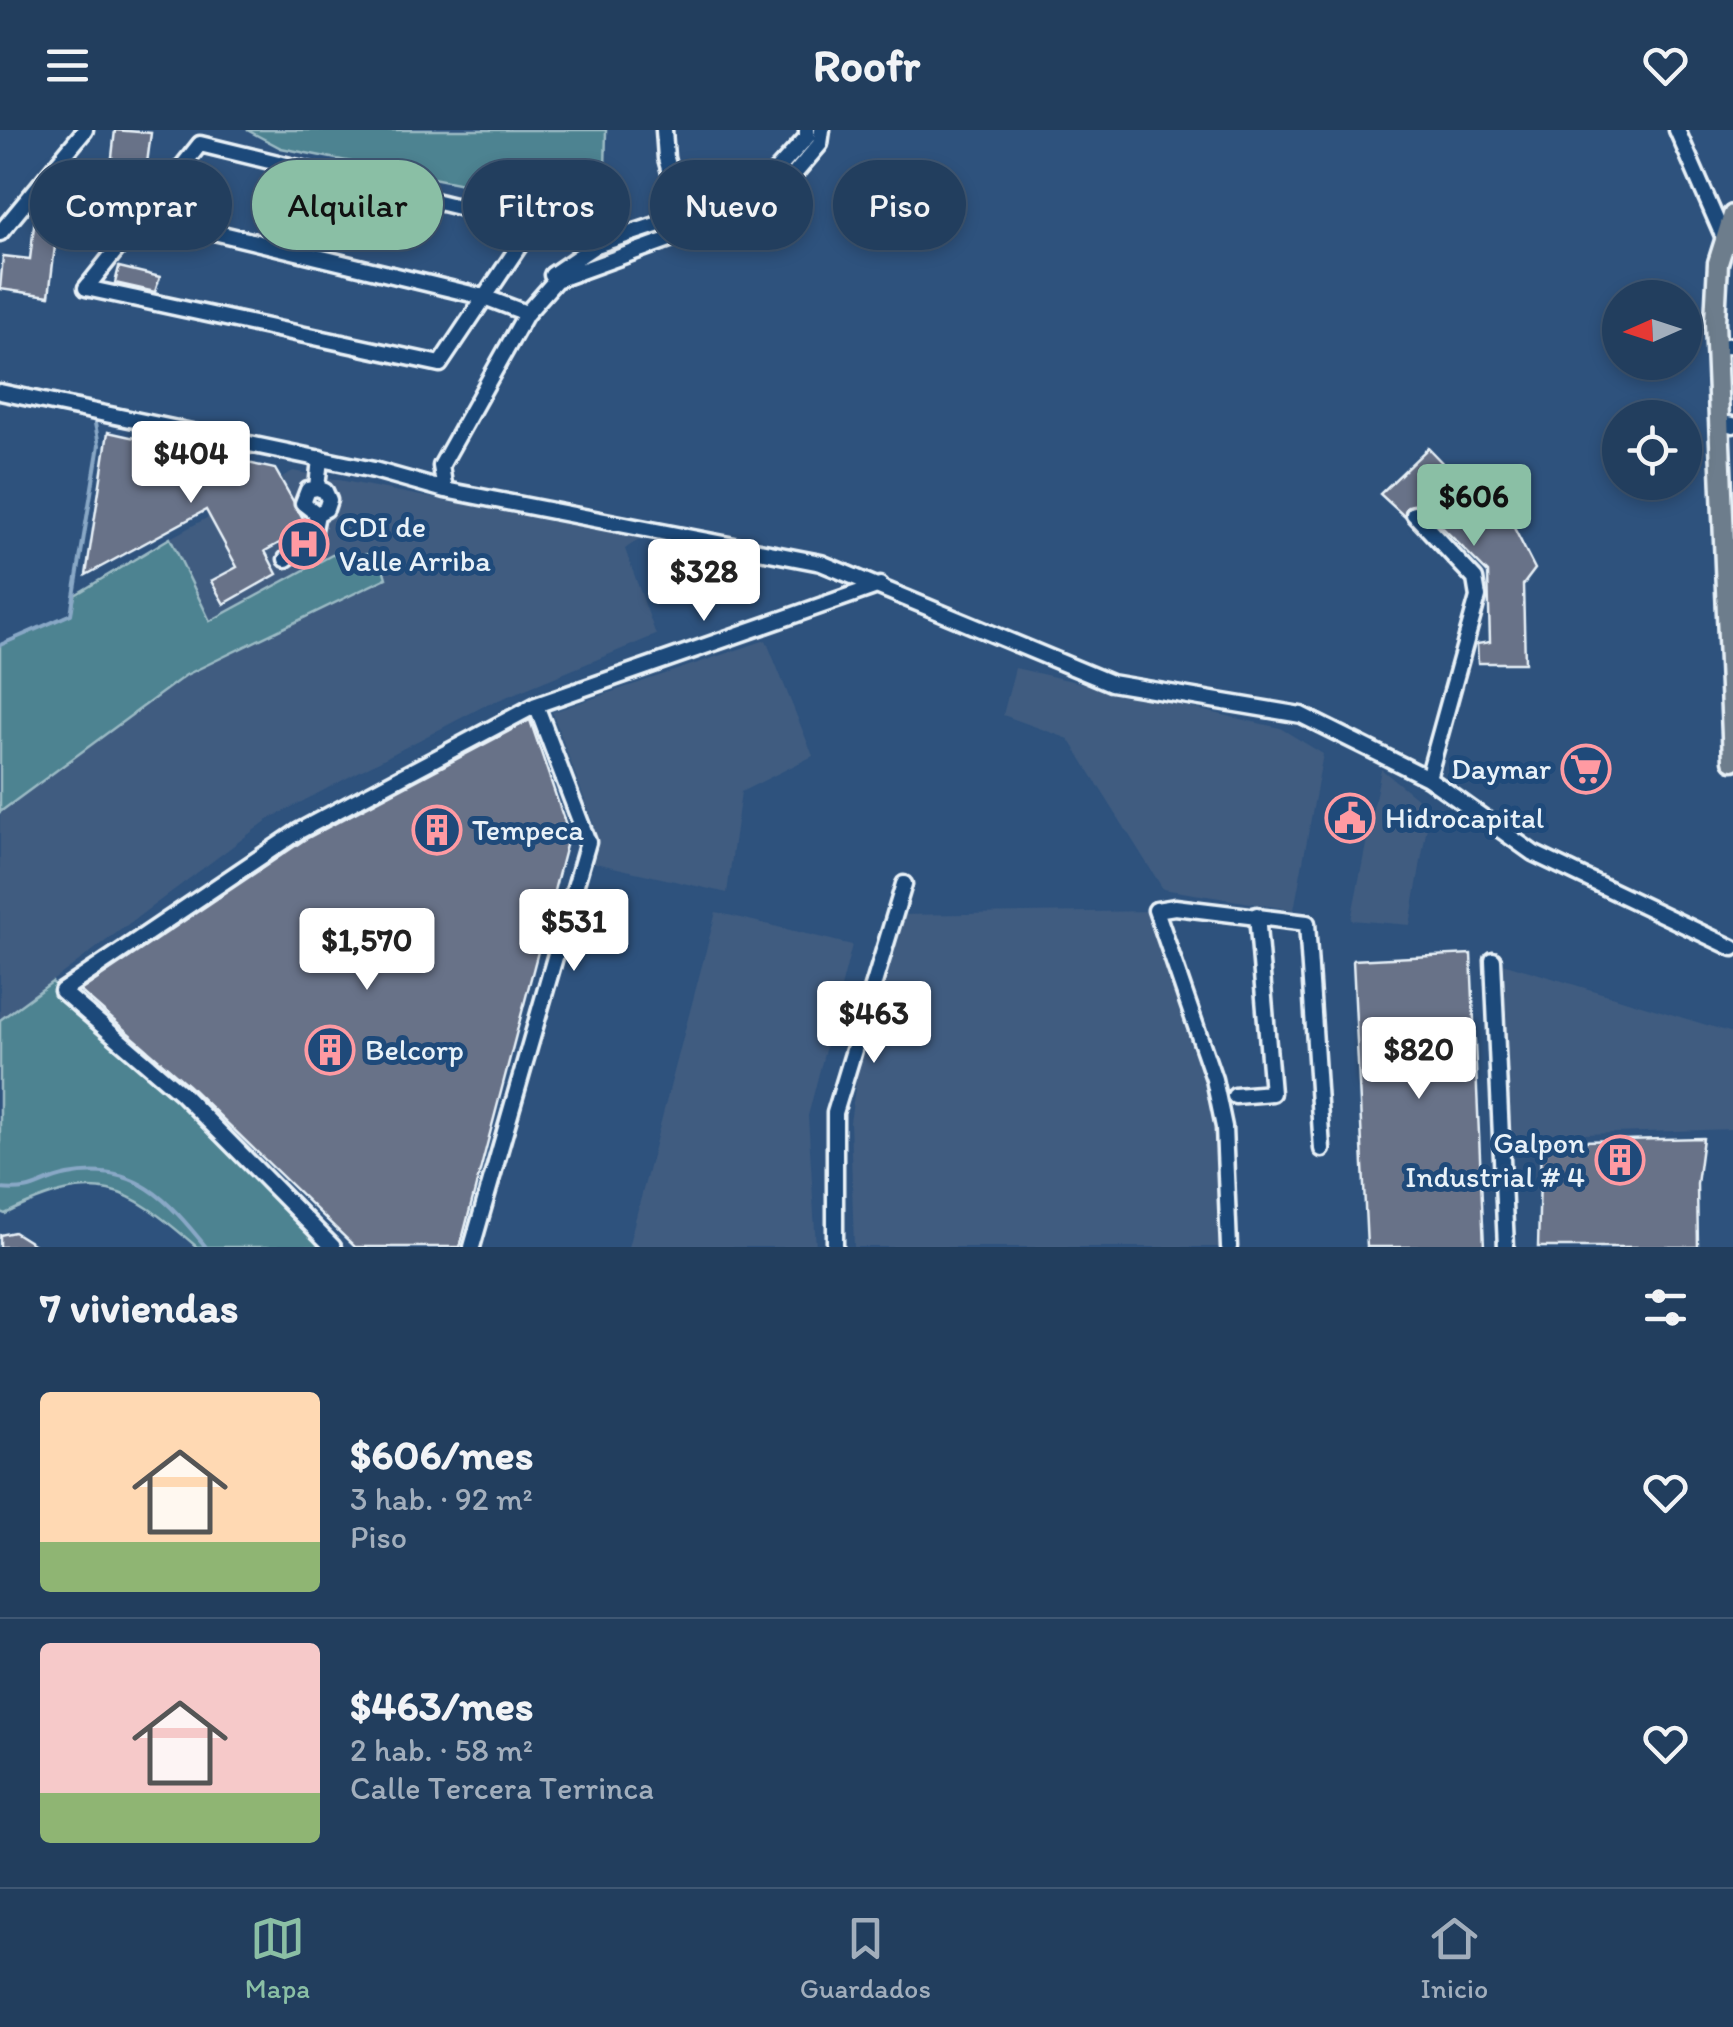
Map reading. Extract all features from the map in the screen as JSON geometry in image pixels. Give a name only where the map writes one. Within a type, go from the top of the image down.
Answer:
[{"type":"main road","points":[[1733,215],[1718,263],[1725,346],[1733,760]]},
{"type":"street","points":[[0,233],[84,130]]},
{"type":"street","points":[[664,130],[667,160]]},
{"type":"street","points":[[786,160],[807,137],[807,130]]},
{"type":"street","points":[[440,488],[441,466],[526,314],[556,280],[770,203],[820,144],[822,130]]},
{"type":"street","points":[[1677,130],[1724,238]]},
{"type":"street","points":[[116,250],[86,288],[440,364],[533,225],[200,144],[187,160]]},
{"type":"street","points":[[440,488],[434,466],[521,311],[552,276],[596,245],[650,227]]},
{"type":"street","points":[[232,236],[484,298],[521,311]]},
{"type":"street","points":[[0,392],[320,458],[440,488],[821,563],[1111,684],[1302,715],[1428,778],[1533,854],[1733,948]]},
{"type":"street","points":[[286,559],[312,540],[317,514],[326,510],[329,500],[317,488],[320,458]]},
{"type":"street","points":[[1414,514],[1474,579],[1478,597],[1428,778]]},
{"type":"street","points":[[333,1247],[182,1094],[62,991],[298,832],[536,705],[881,585]]},
{"type":"street","points":[[472,1247],[588,842],[536,705]]},
{"type":"street","points":[[835,1247],[835,1113],[904,884]]},
{"type":"street","points":[[1228,1247],[1224,1126],[1218,1095],[1156,910],[1175,906],[1306,922],[1322,1149]]},
{"type":"street","points":[[1235,1096],[1272,1093],[1256,915]]},
{"type":"street","points":[[1493,960],[1506,1247]]},
{"type":"shaded area","points":[[293,471],[508,513],[650,531],[625,549],[656,635],[482,707],[269,819],[0,1020],[0,807],[186,675],[386,578],[311,567],[210,621],[170,538]]},
{"type":"shaded area","points":[[766,640],[813,756],[741,792],[727,893],[591,862],[595,828],[552,712]]},
{"type":"shaded area","points":[[1015,668],[1280,728],[1323,754],[1294,910],[1163,889],[1069,739],[1003,715]]},
{"type":"shaded area","points":[[1381,769],[1430,809],[1410,925],[1351,920]]},
{"type":"shaded area","points":[[1153,911],[1224,1127],[1224,1247],[854,1247],[850,1122],[865,1022],[898,915]]},
{"type":"shaded area","points":[[716,912],[852,945],[808,1116],[816,1247],[628,1247]]},
{"type":"shaded area","points":[[1493,960],[1733,1033],[1733,1129],[1501,1137]]},
{"type":"green space","points":[[247,130],[606,130],[605,160],[463,160],[463,184],[443,180],[443,160],[342,160],[281,148]]},
{"type":"green space","points":[[170,538],[210,621],[332,555],[379,554],[386,578],[186,675],[0,812],[0,645],[71,614],[75,595]]},
{"type":"green space","points":[[52,982],[264,1164],[336,1247],[197,1247],[149,1209],[109,1190],[64,1191],[5,1214],[0,1212],[0,1020]]},
{"type":"building","points":[[115,130],[151,133],[147,160],[112,160]]},
{"type":"building","points":[[31,250],[55,250],[49,296],[0,289],[3,256],[30,259]]},
{"type":"building","points":[[119,267],[160,277],[155,292],[115,283]]},
{"type":"building","points":[[108,432],[275,469],[305,522],[303,530],[265,551],[277,574],[224,604],[211,581],[237,567],[206,510],[86,575]]},
{"type":"building","points":[[1428,448],[1452,473],[1456,490],[1510,520],[1535,569],[1523,585],[1525,663],[1478,663],[1477,644],[1490,642],[1488,573],[1421,506],[1408,506],[1404,516],[1380,494]]},
{"type":"building","name":"Belcorp","points":[[530,720],[569,834],[460,1247],[355,1247],[189,1086],[80,991],[304,840]]},
{"type":"building","points":[[1471,954],[1484,1247],[1367,1247],[1353,960]]},
{"type":"building","points":[[1703,1138],[1697,1184],[1698,1247],[1538,1247],[1541,1142]]},
{"type":"building","points":[[14,1232],[38,1247],[0,1247],[0,1235]]},
{"type":"waterway","points":[[0,385],[92,402],[93,409]]},
{"type":"waterway","points":[[0,645],[71,614],[99,445],[94,418]]},
{"type":"waterway","points":[[0,1189],[30,1188],[68,1175],[112,1174],[148,1188],[178,1214],[206,1247]]},
{"type":"place","name":"CDI de Valle Arriba","points":[[304,544]]},
{"type":"place","name":"Daymar","points":[[1586,769]]},
{"type":"place","name":"Hidrocapital","points":[[1350,818]]},
{"type":"place","name":"Tempeca","points":[[437,830]]},
{"type":"place","name":"Belcorp","points":[[330,1050]]},
{"type":"place","name":"Galpon Industrial # 4","points":[[1620,1160]]}]
